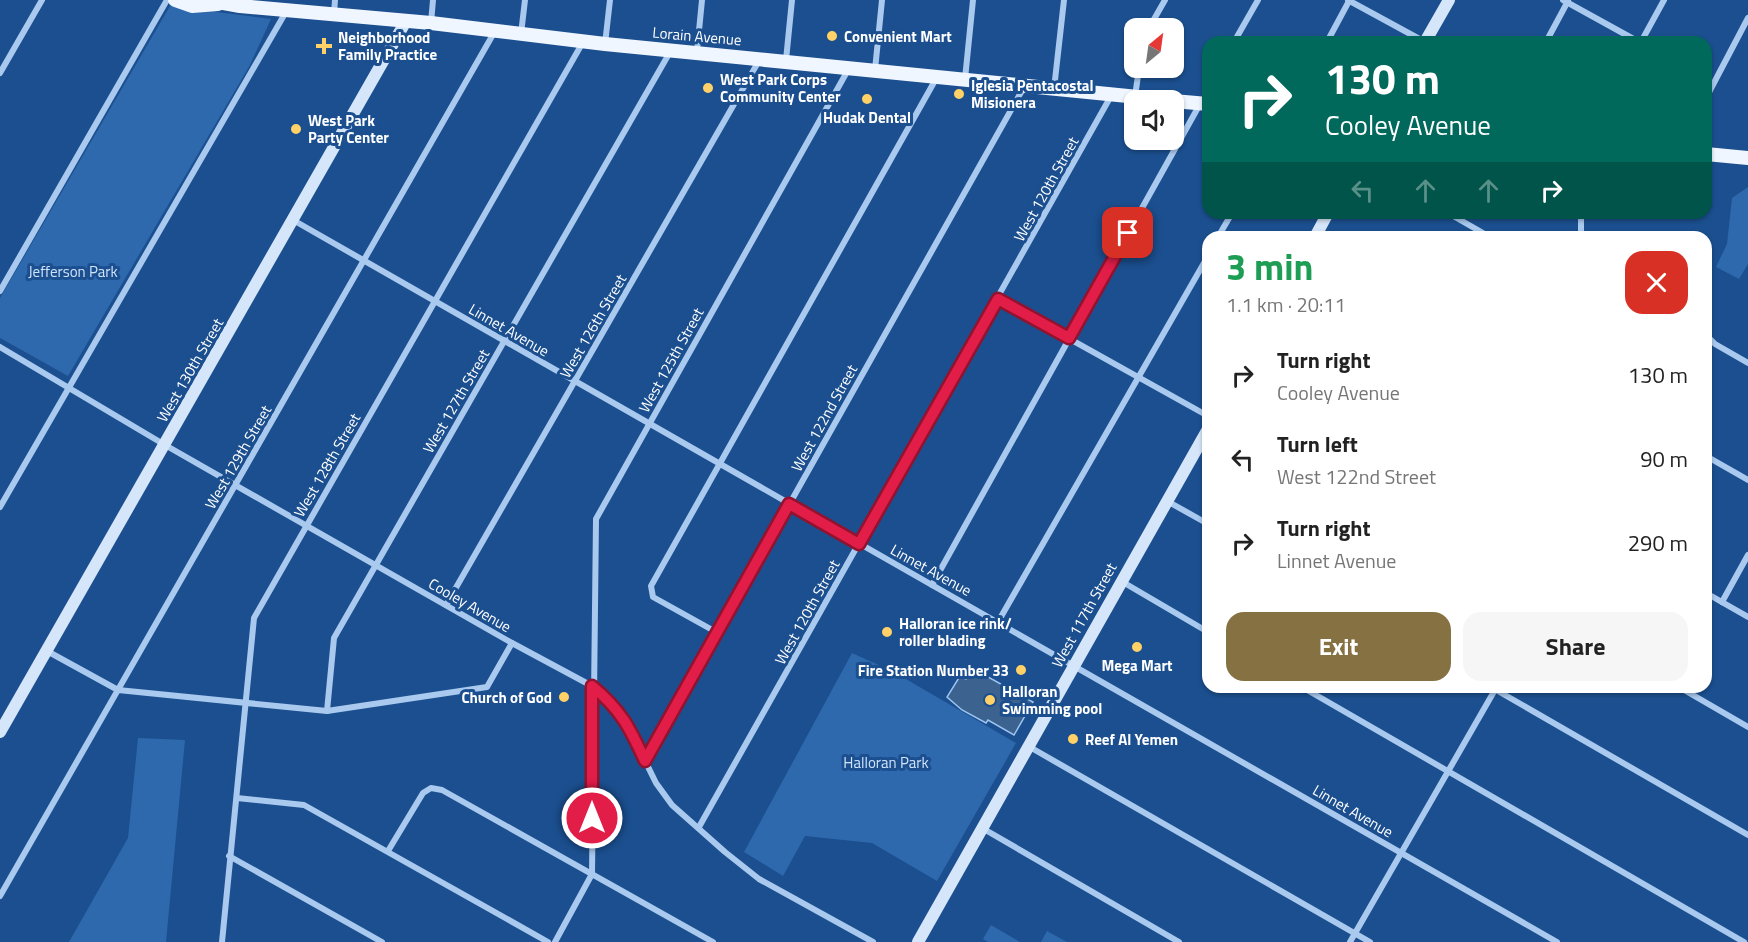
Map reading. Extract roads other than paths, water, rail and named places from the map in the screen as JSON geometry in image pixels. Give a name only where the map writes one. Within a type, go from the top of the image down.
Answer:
[{"type":"main road","name":"Lorain Avenue","points":[[176,0],[196,6],[240,3],[288,10],[335,7],[406,21],[583,42],[697,51],[1124,97]]},
{"type":"main road","name":"Lorain Avenue","points":[[207,0],[223,4]]},
{"type":"main road","points":[[1428,36],[1449,0]]},
{"type":"main road","name":"West 130th Street","points":[[2,726],[406,21]]},
{"type":"main road","points":[[1184,102],[1202,104]]},
{"type":"main road","points":[[1712,155],[1748,158]]},
{"type":"main road","name":"West 117th Street","points":[[918,942],[1202,440]]},
{"type":"street","points":[[0,73],[42,0]]},
{"type":"street","points":[[0,291],[166,0]]},
{"type":"street","points":[[430,23],[433,0]]},
{"type":"street","points":[[521,34],[525,0]]},
{"type":"street","points":[[605,44],[610,0]]},
{"type":"street","points":[[697,51],[702,0]]},
{"type":"street","points":[[786,60],[792,0]]},
{"type":"street","points":[[875,70],[882,0]]},
{"type":"street","points":[[965,79],[973,0]]},
{"type":"street","points":[[1054,90],[1064,0]]},
{"type":"street","points":[[1155,18],[1165,0]]},
{"type":"street","points":[[1237,36],[1258,0]]},
{"type":"street","points":[[1330,36],[1348,0],[1414,36]]},
{"type":"street","points":[[1643,36],[1664,0]]},
{"type":"street","points":[[1549,36],[1566,1],[1629,36]]},
{"type":"street","points":[[0,507],[288,10]]},
{"type":"street","points":[[1712,87],[1748,18]]},
{"type":"street","name":"West 129th Street","points":[[0,896],[495,30]]},
{"type":"street","name":"West 128th Street","points":[[222,942],[254,618],[583,42]]},
{"type":"street","name":"West 127th Street","points":[[327,711],[334,638],[671,49]]},
{"type":"street","name":"West 126th Street","points":[[446,605],[760,58]]},
{"type":"street","name":"West 125th Street","points":[[592,874],[592,686],[596,519],[850,67]]},
{"type":"street","points":[[716,632],[653,597],[651,586],[937,77]]},
{"type":"street","name":"West 122nd Street","points":[[645,761],[1024,86]]},
{"type":"street","name":"West 120th Street","points":[[699,827],[1112,96]]},
{"type":"street","points":[[932,585],[1069,338],[1202,107]]},
{"type":"street","name":"Linnet Avenue","points":[[293,219],[1557,942]]},
{"type":"street","points":[[1458,219],[1480,231]]},
{"type":"street","points":[[998,622],[1202,267]]},
{"type":"street","points":[[998,299],[1202,413]]},
{"type":"street","points":[[1712,341],[1748,362]]},
{"type":"street","name":"Cooley Avenue","points":[[0,347],[165,445],[512,643],[592,686],[620,712],[656,783],[672,805],[759,879],[873,942]]},
{"type":"street","points":[[1712,459],[1748,480]]},
{"type":"street","points":[[1167,501],[1202,521]]},
{"type":"street","points":[[1722,602],[1748,555]]},
{"type":"street","points":[[1120,581],[1202,629]]},
{"type":"street","points":[[1712,596],[1748,617]]},
{"type":"street","points":[[47,651],[118,690],[327,711],[487,687],[512,643]]},
{"type":"street","points":[[1312,693],[1744,942]]},
{"type":"street","points":[[1350,942],[1491,693]]},
{"type":"street","points":[[1503,693],[1748,835]]},
{"type":"street","points":[[1690,693],[1748,726]]},
{"type":"street","points":[[1028,746],[1370,942]]},
{"type":"street","points":[[388,851],[423,793],[431,788],[441,790],[713,942]]},
{"type":"street","points":[[237,798],[304,805],[548,942]]},
{"type":"street","points":[[981,828],[1179,942]]},
{"type":"street","points":[[229,856],[382,942]]},
{"type":"street","points":[[555,942],[592,874]]},
{"type":"place","name":"Convenient Mart","points":[[832,36]]},
{"type":"place","name":"Neighborhood Family Practice","points":[[324,46]]},
{"type":"place","name":"West Park Corps Community Center","points":[[708,88]]},
{"type":"place","name":"Iglesia Pentacostal Misionera","points":[[959,94]]},
{"type":"place","name":"Hudak Dental","points":[[867,99]]},
{"type":"place","name":"West Park Party Center","points":[[296,129]]},
{"type":"place","name":"Halloran ice rink/ roller blading","points":[[887,632]]},
{"type":"place","name":"Mega Mart","points":[[1137,647]]},
{"type":"place","name":"Fire Station Number 33","points":[[1021,670]]},
{"type":"place","name":"Church of God","points":[[564,697]]},
{"type":"place","name":"Halloran Swimming pool","points":[[990,700]]},
{"type":"place","name":"Reef Al Yemen","points":[[1073,739]]},
{"type":"park label","name":"Jefferson Park","points":[[73,271]]},
{"type":"park label","name":"Halloran Park","points":[[886,762]]}]
